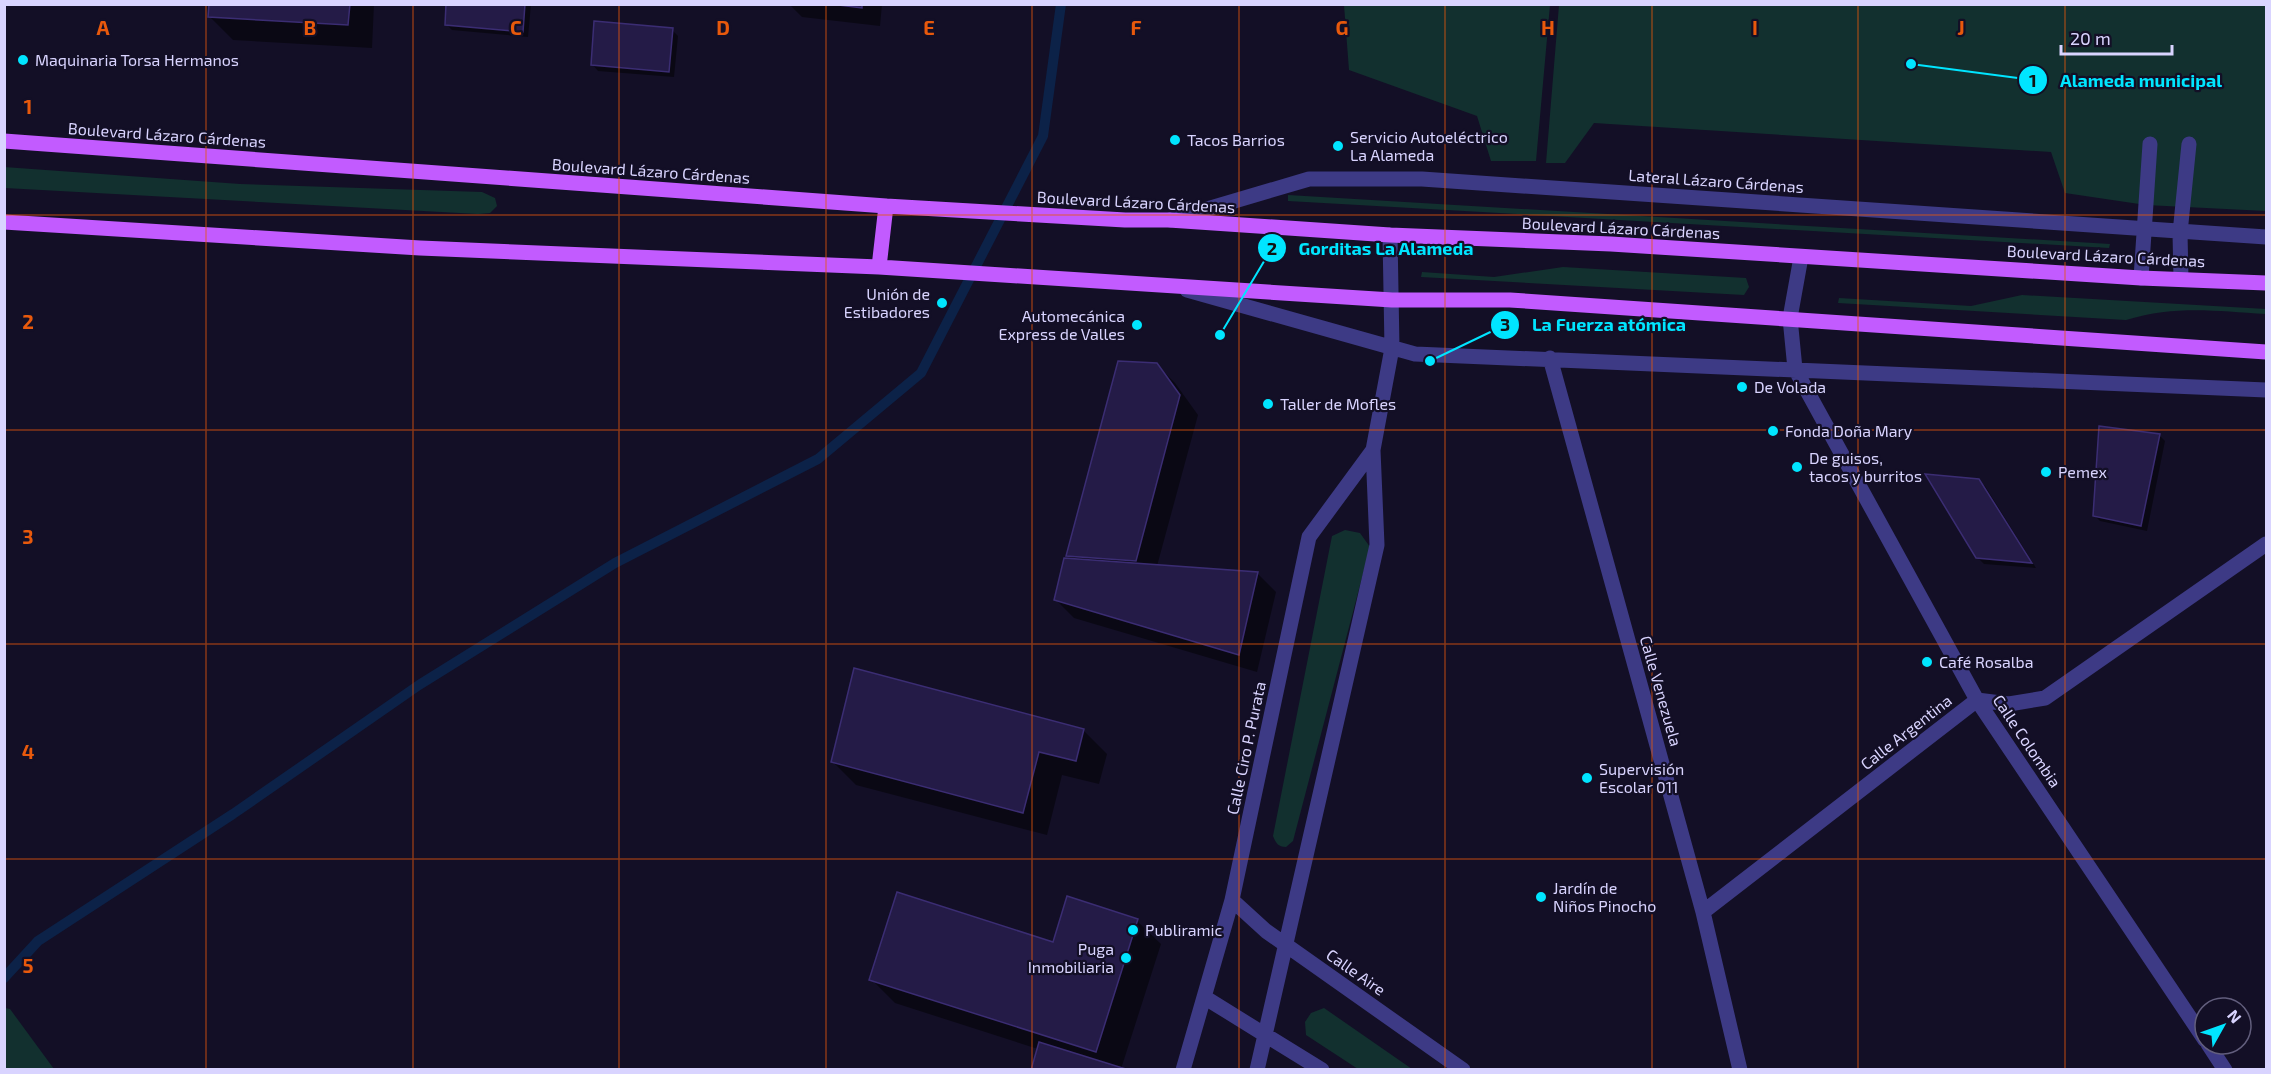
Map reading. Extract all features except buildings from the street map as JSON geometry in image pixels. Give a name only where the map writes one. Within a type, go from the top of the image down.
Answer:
[{"type":"main road","name":"Boulevard Lázaro Cárdenas","points":[[4,141],[886,206],[1125,220],[1168,220],[1390,236],[1611,244],[2141,278],[2266,283]]},
{"type":"main road","points":[[879,267],[886,206]]},
{"type":"main road","points":[[4,222],[420,248],[879,267],[1392,300],[1510,300],[2266,352]]},
{"type":"street","points":[[2141,278],[2150,144]]},
{"type":"street","points":[[2181,279],[2181,232],[2189,144]]},
{"type":"street","name":"Lateral Lázaro Cárdenas","points":[[1168,220],[1309,179],[1410,179],[2266,237]]},
{"type":"street","name":"Calle Ciro P. Purata","points":[[1257,1070],[1377,545],[1373,450],[1392,348],[1390,236]]},
{"type":"street","name":"Calle Colombia","points":[[1801,257],[1790,318],[1795,369],[1977,700],[2193,1022]]},
{"type":"street","points":[[1172,286],[1415,354],[2266,390]]},
{"type":"street","name":"Calle Venezuela","points":[[1550,358],[1703,912],[1740,1070]]},
{"type":"street","name":"Calle Ciro P. Purata","points":[[1183,1070],[1232,900],[1310,537],[1373,450]]},
{"type":"street","name":"Calle Argentina","points":[[1703,912],[1977,700],[2009,704],[2045,698],[2266,544]]},
{"type":"street","name":"Calle Aire","points":[[1232,900],[1266,931],[1463,1070]]},
{"type":"street","points":[[1204,997],[1320,1069]]},
{"type":"street","points":[[2216,1056],[2225,1070]]},
{"type":"green space","points":[[1344,5],[1550,5],[1536,161],[1491,161],[1477,116],[1349,70]]},
{"type":"green space","points":[[1559,5],[2266,5],[2266,211],[2146,205],[2065,193],[2051,152],[1594,123],[1565,163],[1546,163]]},
{"type":"green space","points":[[4,167],[240,184],[482,192],[495,198],[497,206],[490,213],[478,214],[5,188]]},
{"type":"green space","points":[[1288,195],[2110,244],[2109,248],[1288,201]]},
{"type":"green space","points":[[1563,267],[1746,278],[1749,287],[1744,295],[1421,277],[1422,272],[1494,277]]},
{"type":"green space","points":[[2022,295],[2266,309],[2266,314],[2179,311],[2144,315],[2126,320],[1838,303],[1839,298],[1971,306]]},
{"type":"green space","points":[[1345,530],[1360,533],[1370,547],[1293,841],[1283,847],[1273,836],[1332,536]]},
{"type":"green space","points":[[5,1008],[10,1009],[54,1069],[5,1069]]},
{"type":"green space","points":[[1324,1008],[1412,1069],[1358,1069],[1306,1035],[1305,1022],[1311,1013]]},
{"type":"waterway","points":[[4,978],[38,941],[233,814],[419,685],[615,563],[818,459],[921,373],[1043,136],[1061,4]]},
{"type":"place","name":"Maquinaria Torsa Hermanos","points":[[23,60]]},
{"type":"place","name":"Alameda municipal","points":[[1911,64]]},
{"type":"place","name":"Tacos Barrios","points":[[1175,140]]},
{"type":"place","name":"Servicio Autoeléctrico La Alameda","points":[[1338,146]]},
{"type":"place","name":"Unión de Estibadores","points":[[942,303]]},
{"type":"place","name":"Automecánica Express de Valles","points":[[1137,325]]},
{"type":"place","name":"Gorditas La Alameda","points":[[1220,335]]},
{"type":"place","name":"La Fuerza atómica","points":[[1430,361]]},
{"type":"place","name":"De Volada","points":[[1742,387]]},
{"type":"place","name":"Taller de Mofles","points":[[1268,404]]},
{"type":"place","name":"Fonda Doña Mary","points":[[1773,431]]},
{"type":"place","name":"De guisos, tacos y burritos","points":[[1797,467]]},
{"type":"place","name":"Pemex","points":[[2046,472]]},
{"type":"place","name":"Café Rosalba","points":[[1927,662]]},
{"type":"place","name":"Supervisión Escolar 011","points":[[1587,778]]},
{"type":"place","name":"Jardín de Niños Pinocho","points":[[1541,897]]},
{"type":"place","name":"Publiramic","points":[[1133,930]]},
{"type":"place","name":"Puga Inmobiliaria","points":[[1126,958]]}]
